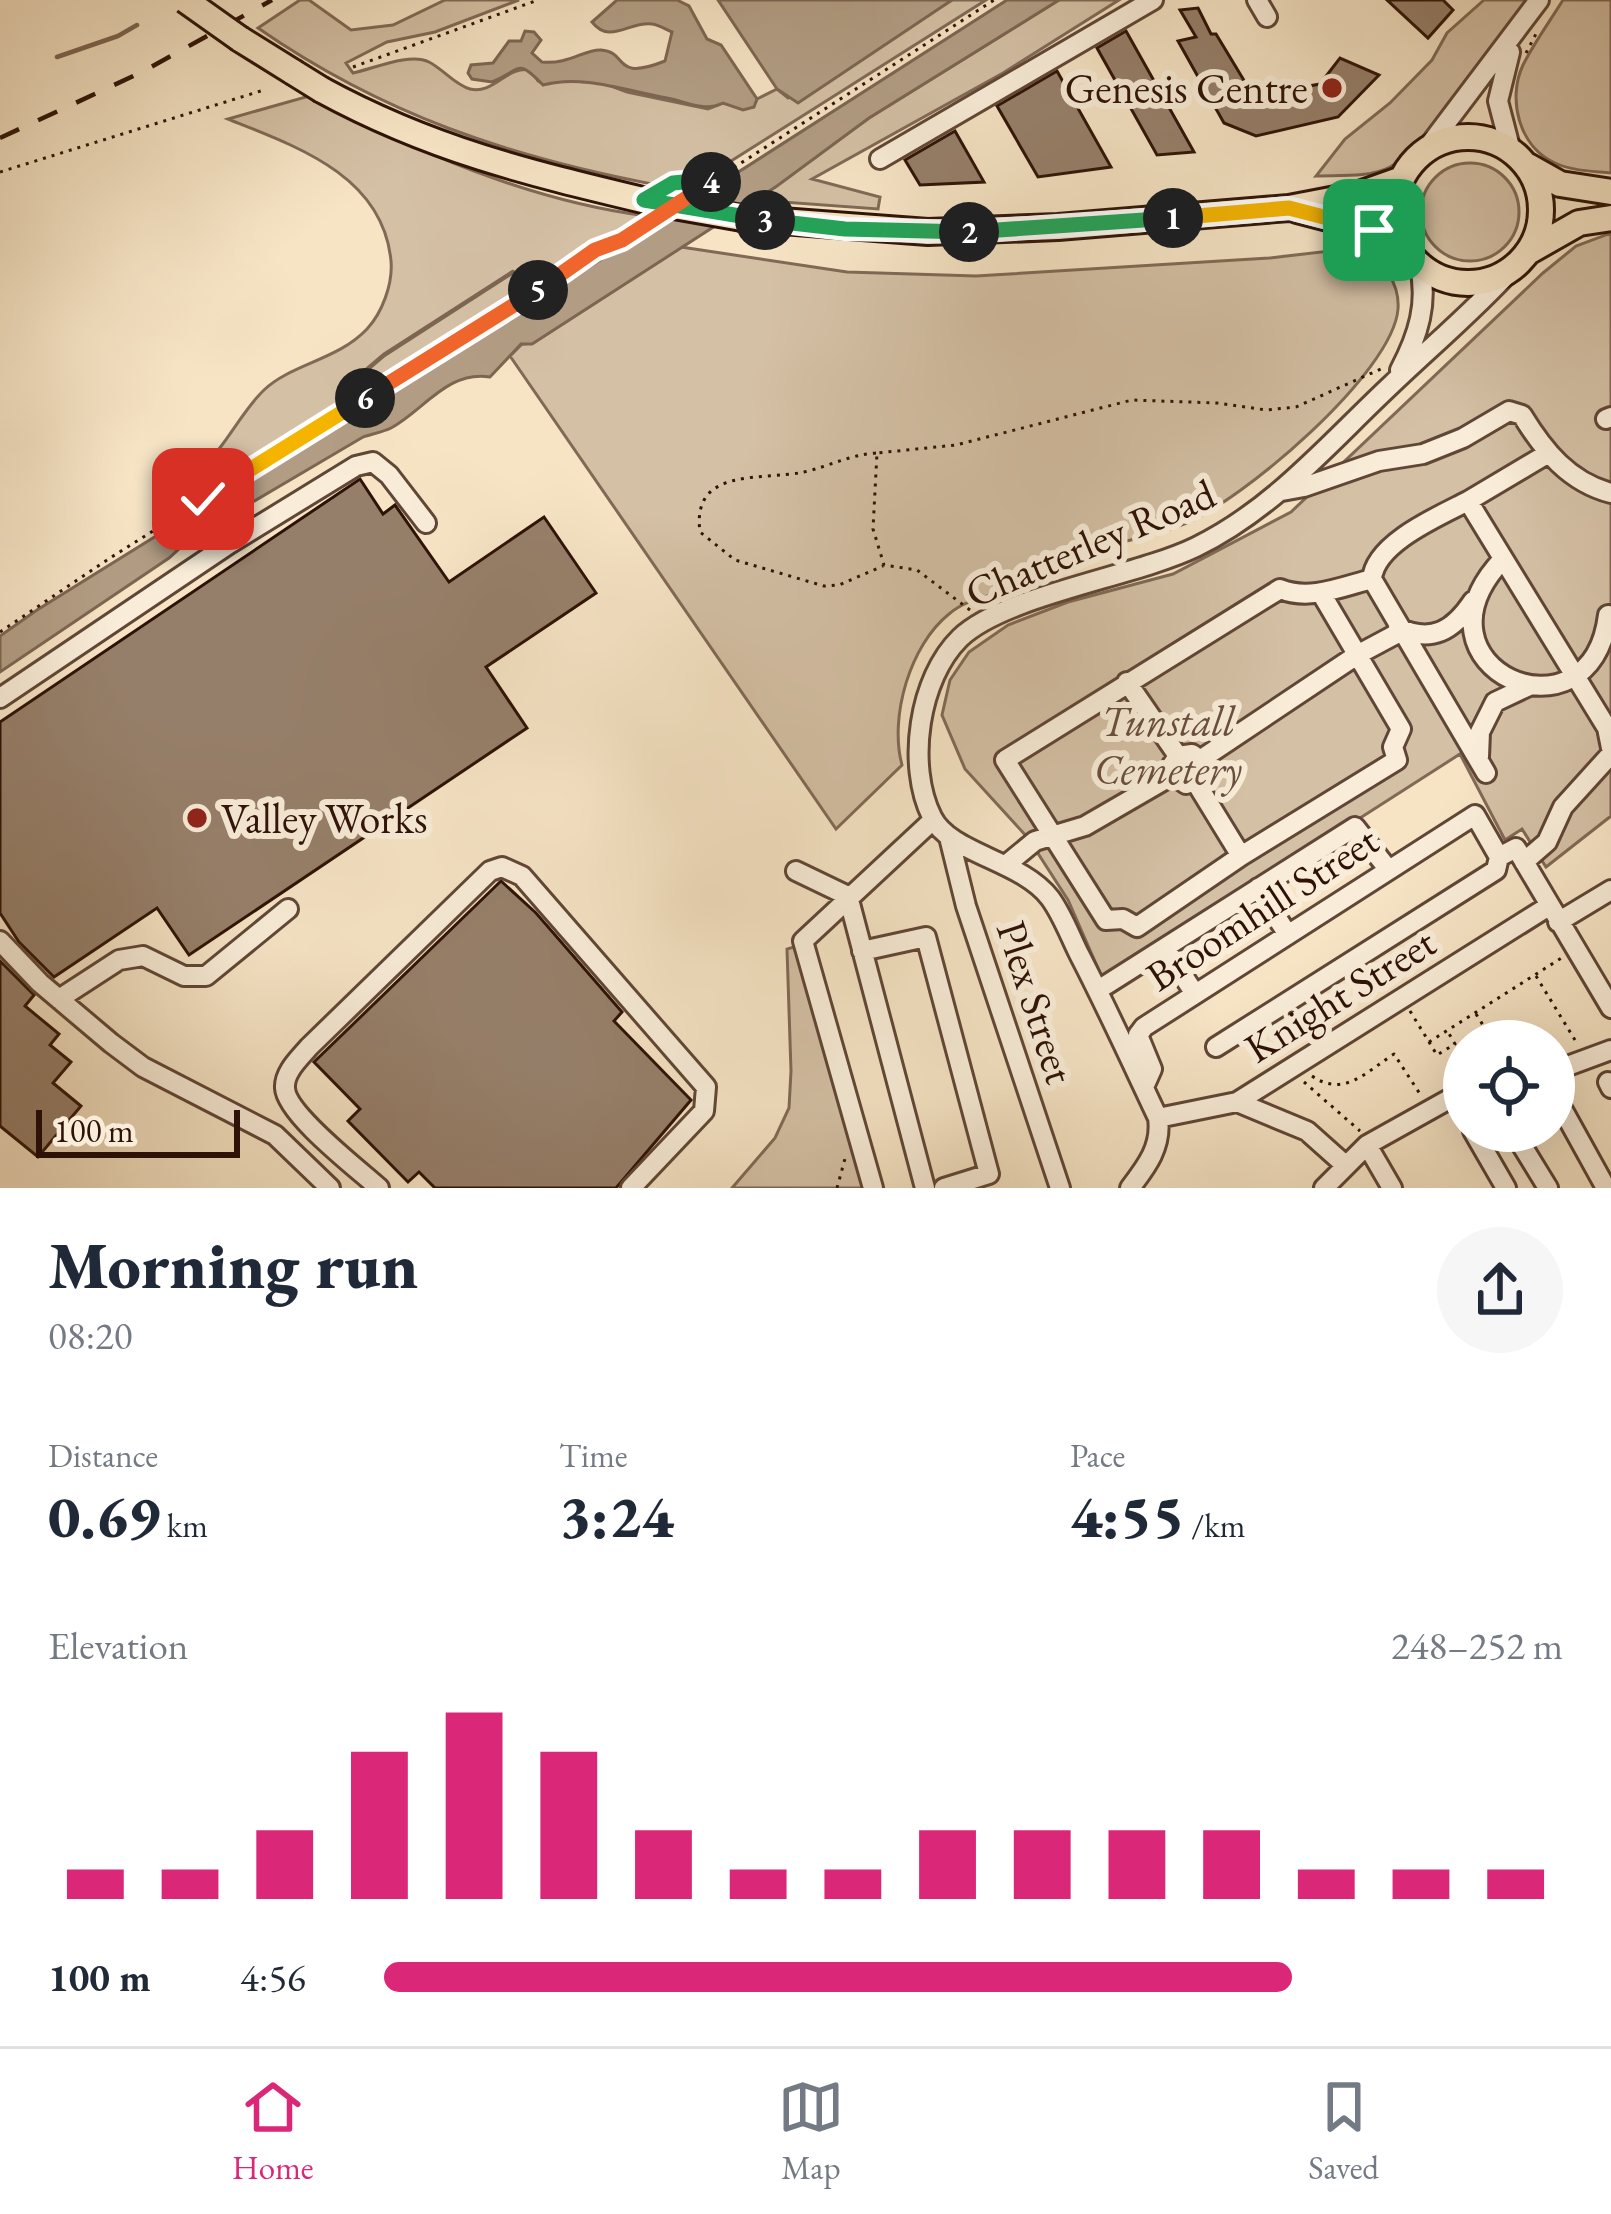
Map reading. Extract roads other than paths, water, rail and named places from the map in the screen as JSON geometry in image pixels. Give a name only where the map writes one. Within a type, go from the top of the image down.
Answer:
[{"type":"main road","points":[[185,0],[322,90],[430,143],[651,206],[845,229],[971,232],[1289,208],[1357,195],[1402,179]]},
{"type":"main road","points":[[1412,256],[1395,209],[1402,179],[1425,151],[1447,140],[1473,137],[1560,184],[1611,192]]},
{"type":"main road","points":[[1518,158],[1541,202],[1536,237],[1522,259]]},
{"type":"main road","points":[[1289,208],[1374,230],[1445,279],[1469,283],[1494,278],[1579,223],[1611,218]]},
{"type":"street","points":[[880,159],[1153,0]]},
{"type":"street","points":[[1425,151],[1515,36],[1543,8]]},
{"type":"street","points":[[1515,36],[1498,101],[1518,158]]},
{"type":"street","name":"Chatterley Road","points":[[1392,384],[1413,346],[1421,317],[1424,294],[1412,256]]},
{"type":"street","name":"Chatterley Road","points":[[933,820],[920,768],[922,717],[946,654],[979,624],[1014,608],[1193,548],[1233,527],[1282,490],[1522,259]]},
{"type":"street","points":[[1282,490],[1304,487],[1379,460],[1423,454],[1509,411],[1522,415],[1547,454],[1576,479],[1611,493]]},
{"type":"street","points":[[1547,454],[1422,525],[1378,558],[1372,579],[1483,768],[1478,747],[1486,714],[1506,694],[1574,677],[1594,659],[1605,640],[1608,615]]},
{"type":"street","points":[[0,698],[229,544],[356,466],[373,462],[389,475],[426,523]]},
{"type":"street","points":[[1468,502],[1607,728],[1611,751],[1563,807],[1547,842],[1524,862]]},
{"type":"street","points":[[1503,559],[1486,576],[1471,608],[1475,639],[1487,662],[1504,679],[1529,686]]},
{"type":"street","points":[[1321,592],[1401,729],[1393,747],[1397,760],[1240,856],[1137,927],[1124,919],[1106,920],[1005,760],[1280,589],[1292,594],[1321,592],[1372,579]]},
{"type":"street","points":[[1425,673],[1428,650],[1475,597]]},
{"type":"street","points":[[1200,760],[1399,630],[1475,639]]},
{"type":"street","points":[[1127,682],[1176,766],[1180,782],[1195,782]]},
{"type":"street","points":[[1007,864],[1035,841],[1085,826],[1192,754],[1200,760],[1202,771],[1195,782]]},
{"type":"street","points":[[1195,782],[1240,856]]},
{"type":"street","name":"Broomhill Street","points":[[1144,1087],[1152,1069],[1138,1035],[1388,868],[1474,815],[1499,857]]},
{"type":"street","points":[[873,1188],[803,941],[933,820],[950,837],[1007,864],[1051,899],[1158,1118],[1160,1136],[1148,1165],[1130,1188]]},
{"type":"street","points":[[1106,985],[1355,827],[1388,868]]},
{"type":"street","name":"Plex Street","points":[[950,837],[966,906],[1060,1188]]},
{"type":"street","points":[[1216,1047],[1496,870],[1499,857],[1516,848],[1611,1009]]},
{"type":"street","points":[[379,1188],[293,1109],[285,1085],[290,1071],[490,871],[502,867],[522,876],[706,1087],[704,1111],[631,1188]]},
{"type":"street","points":[[796,871],[848,896]]},
{"type":"street","points":[[1258,888],[1288,934]]},
{"type":"street","name":"Knight Street","points":[[1158,1118],[1237,1102],[1402,998],[1553,914],[1611,890]]},
{"type":"street","points":[[848,896],[925,1188]]},
{"type":"street","points":[[58,999],[119,960],[143,956],[184,976],[206,976],[288,909]]},
{"type":"street","points":[[862,951],[926,937],[989,1174],[985,1182],[944,1188]]},
{"type":"street","points":[[0,940],[58,999],[142,1066],[274,1135],[330,1188]]},
{"type":"street","points":[[1165,948],[1195,994]]},
{"type":"street","points":[[1575,1063],[1611,1050]]},
{"type":"street","points":[[1237,1102],[1307,1131],[1338,1158]]},
{"type":"street","points":[[1324,1188],[1338,1158],[1443,1104]]},
{"type":"street","points":[[274,1135],[293,1109]]},
{"type":"street","points":[[1575,1132],[1606,1188]]},
{"type":"street","points":[[1370,1143],[1392,1188]]},
{"type":"street","points":[[1484,1152],[1505,1188]]},
{"type":"street","points":[[1526,1152],[1548,1188]]},
{"type":"waterway","points":[[57,57],[137,25]]},
{"type":"waterway","points":[[351,383],[384,355],[513,272]]},
{"type":"railway","points":[[0,138],[142,72],[272,0]]},
{"type":"place","name":"Genesis Centre","points":[[1332,88]]},
{"type":"place","name":"Valley Works","points":[[197,818]]},
{"type":"park label","name":"Tunstall Cemetery","points":[[1168,746]]}]
